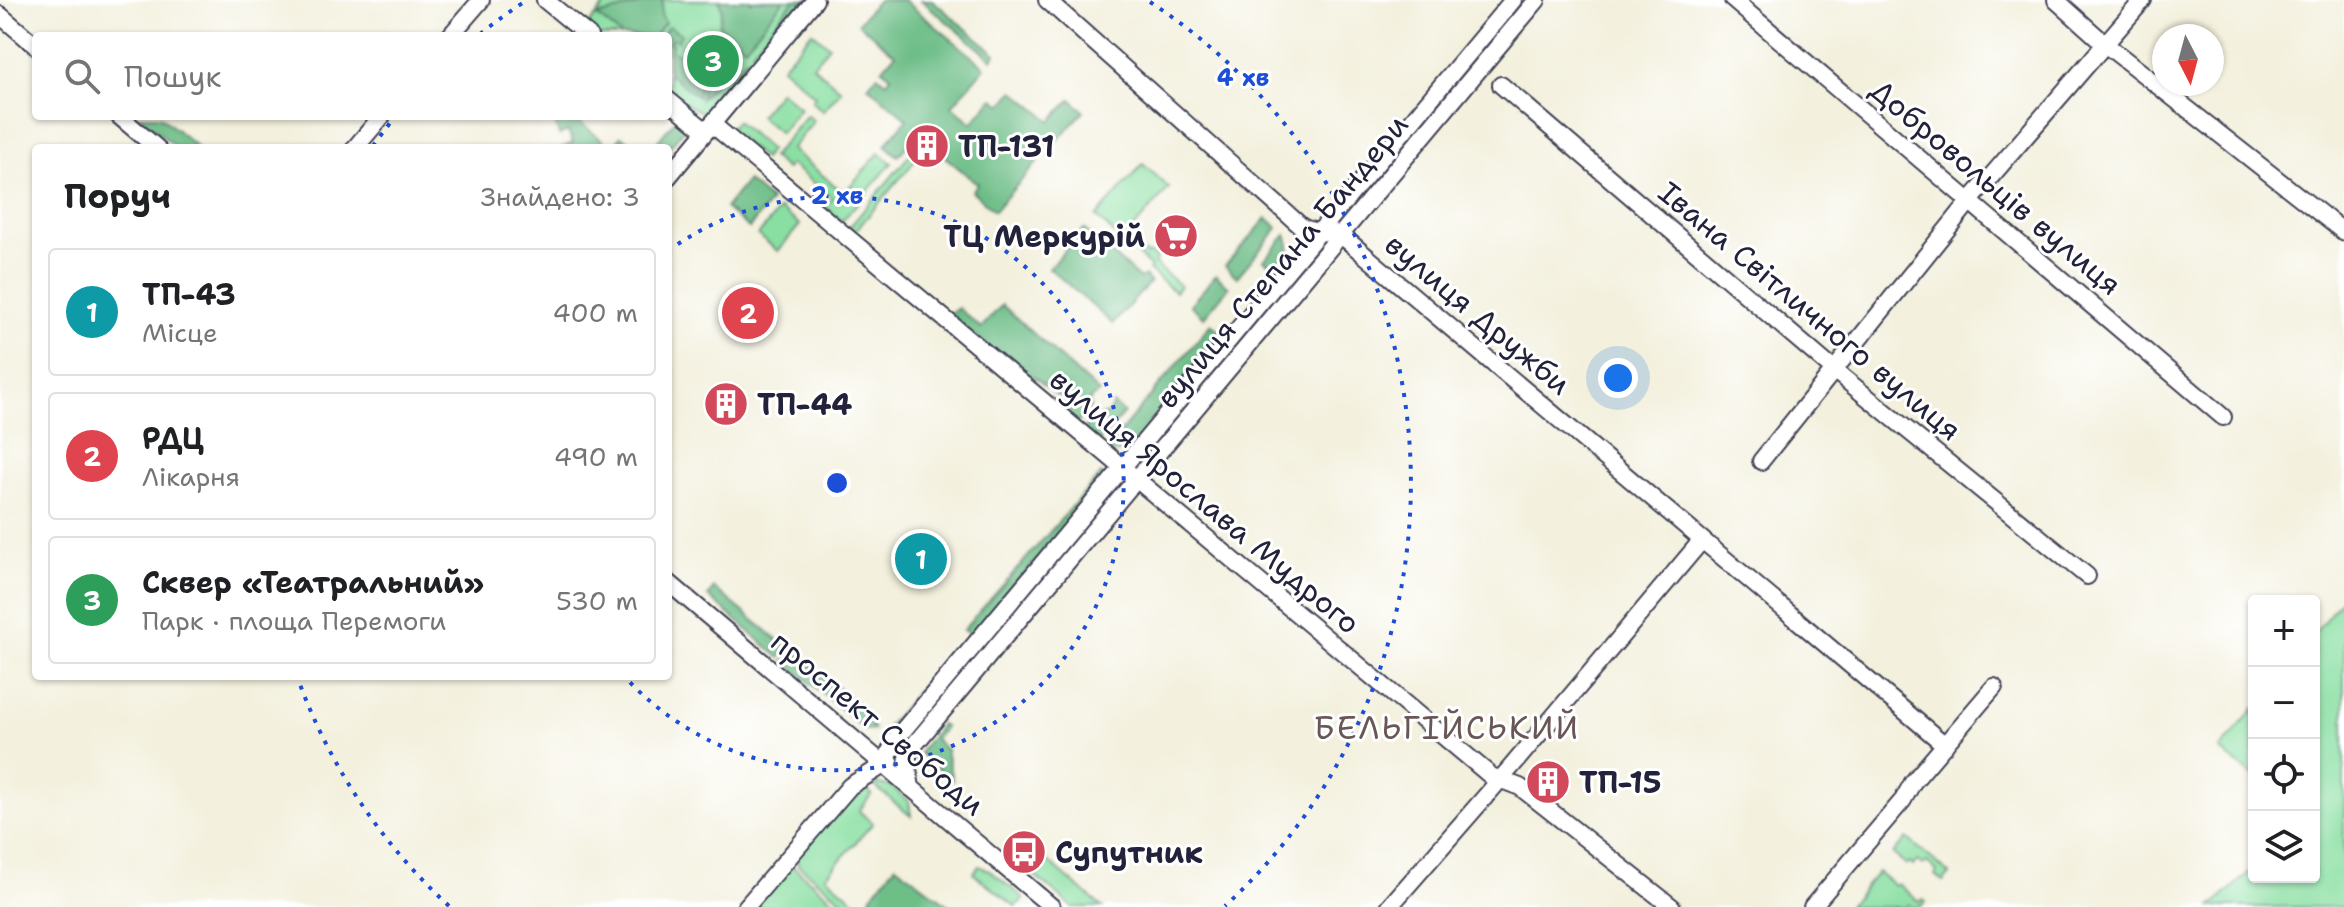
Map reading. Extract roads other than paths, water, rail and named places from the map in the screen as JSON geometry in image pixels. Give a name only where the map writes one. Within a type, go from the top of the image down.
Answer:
[{"type":"street","points":[[453,32],[481,0]]},
{"type":"street","points":[[545,0],[584,32]]},
{"type":"street","points":[[672,172],[815,0]]},
{"type":"street","points":[[1047,0],[1302,227],[1318,234]]},
{"type":"street","name":"вулиця Степана Бандери","points":[[884,765],[895,740],[1513,0]]},
{"type":"street","name":"вулиця Степана Бандери","points":[[909,751],[1537,0]]},
{"type":"street","name":"Добровольців вулиця","points":[[1733,0],[2223,417]]},
{"type":"street","points":[[2056,0],[2105,44],[2344,232]]},
{"type":"street","points":[[1761,461],[1969,202],[2143,0]]},
{"type":"street","points":[[0,15],[32,43]]},
{"type":"street","name":"Івана Світличного вулиця","points":[[1501,85],[1835,371],[2087,576]]},
{"type":"street","name":"вулиця Ярослава Мудрого","points":[[672,103],[709,128],[1491,776],[1520,787],[1672,907]]},
{"type":"street","points":[[124,120],[152,144]]},
{"type":"street","points":[[358,144],[379,120]]},
{"type":"street","name":"вулиця Дружби","points":[[1318,234],[1330,231],[1341,235],[1945,745]]},
{"type":"street","points":[[1389,907],[1702,540]]},
{"type":"street","name":"проспект Свободи","points":[[672,585],[1052,907]]},
{"type":"street","points":[[970,650],[983,663]]},
{"type":"street","points":[[1812,907],[1994,687]]},
{"type":"street","points":[[861,746],[887,744],[895,740]]},
{"type":"street","points":[[746,907],[850,786],[909,751]]},
{"type":"street","points":[[909,751],[907,763],[911,788]]},
{"type":"place","name":"Сквер «Театральний»","points":[[713,61]]},
{"type":"place","name":"ТП-131","points":[[927,146]]},
{"type":"place","name":"ТЦ Меркурій","points":[[1176,236]]},
{"type":"place","name":"РДЦ","points":[[748,313]]},
{"type":"place","name":"ТП-44","points":[[726,404]]},
{"type":"place","name":"ТП-43","points":[[921,559]]},
{"type":"place","name":"ТП-15","points":[[1548,782]]},
{"type":"place","name":"Супутник","points":[[1024,852]]},
{"type":"district","name":"БЕЛЬГІЙСЬКИЙ","points":[[1447,727]]}]
